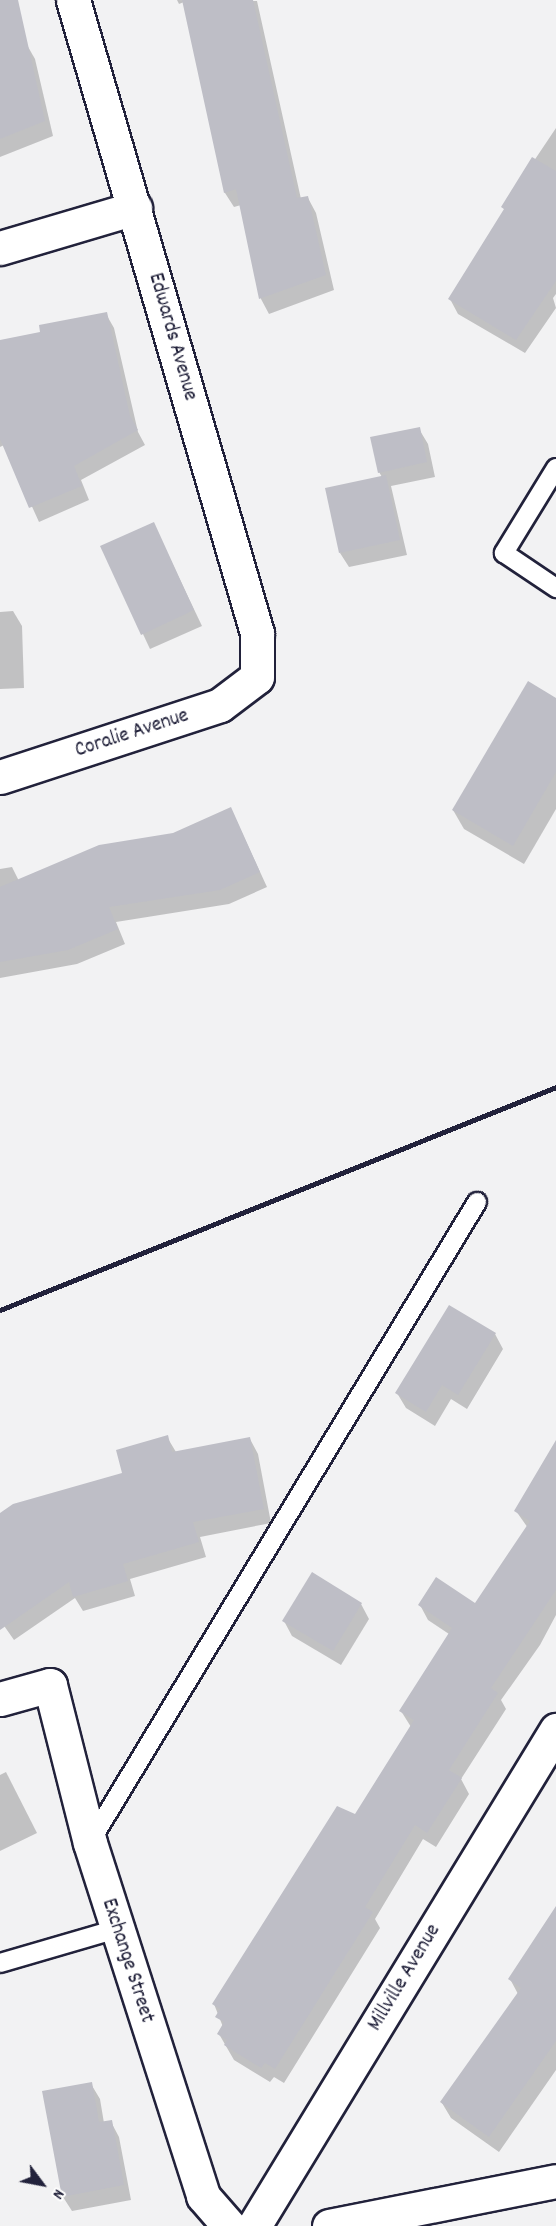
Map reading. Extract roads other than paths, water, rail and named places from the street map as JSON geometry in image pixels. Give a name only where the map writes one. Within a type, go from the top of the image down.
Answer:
[{"type":"street","name":"Edwards Avenue","points":[[73,0],[257,633],[257,677]]},
{"type":"street","points":[[0,248],[135,208]]},
{"type":"street","name":"Coralie Avenue","points":[[0,777],[220,705],[257,677]]},
{"type":"street","name":"Exchange Street","points":[[0,1699],[50,1685],[90,1843],[203,2196],[229,2226]]},
{"type":"street","name":"Millville Avenue","points":[[254,2226],[556,1731]]},
{"type":"street","points":[[329,2226],[556,2181]]},
{"type":"lane","points":[[556,468],[504,553],[556,588]]},
{"type":"lane","points":[[90,1843],[477,1202]]},
{"type":"lane","points":[[0,1963],[117,1929]]},
{"type":"railway","points":[[0,1310],[556,1087]]}]
